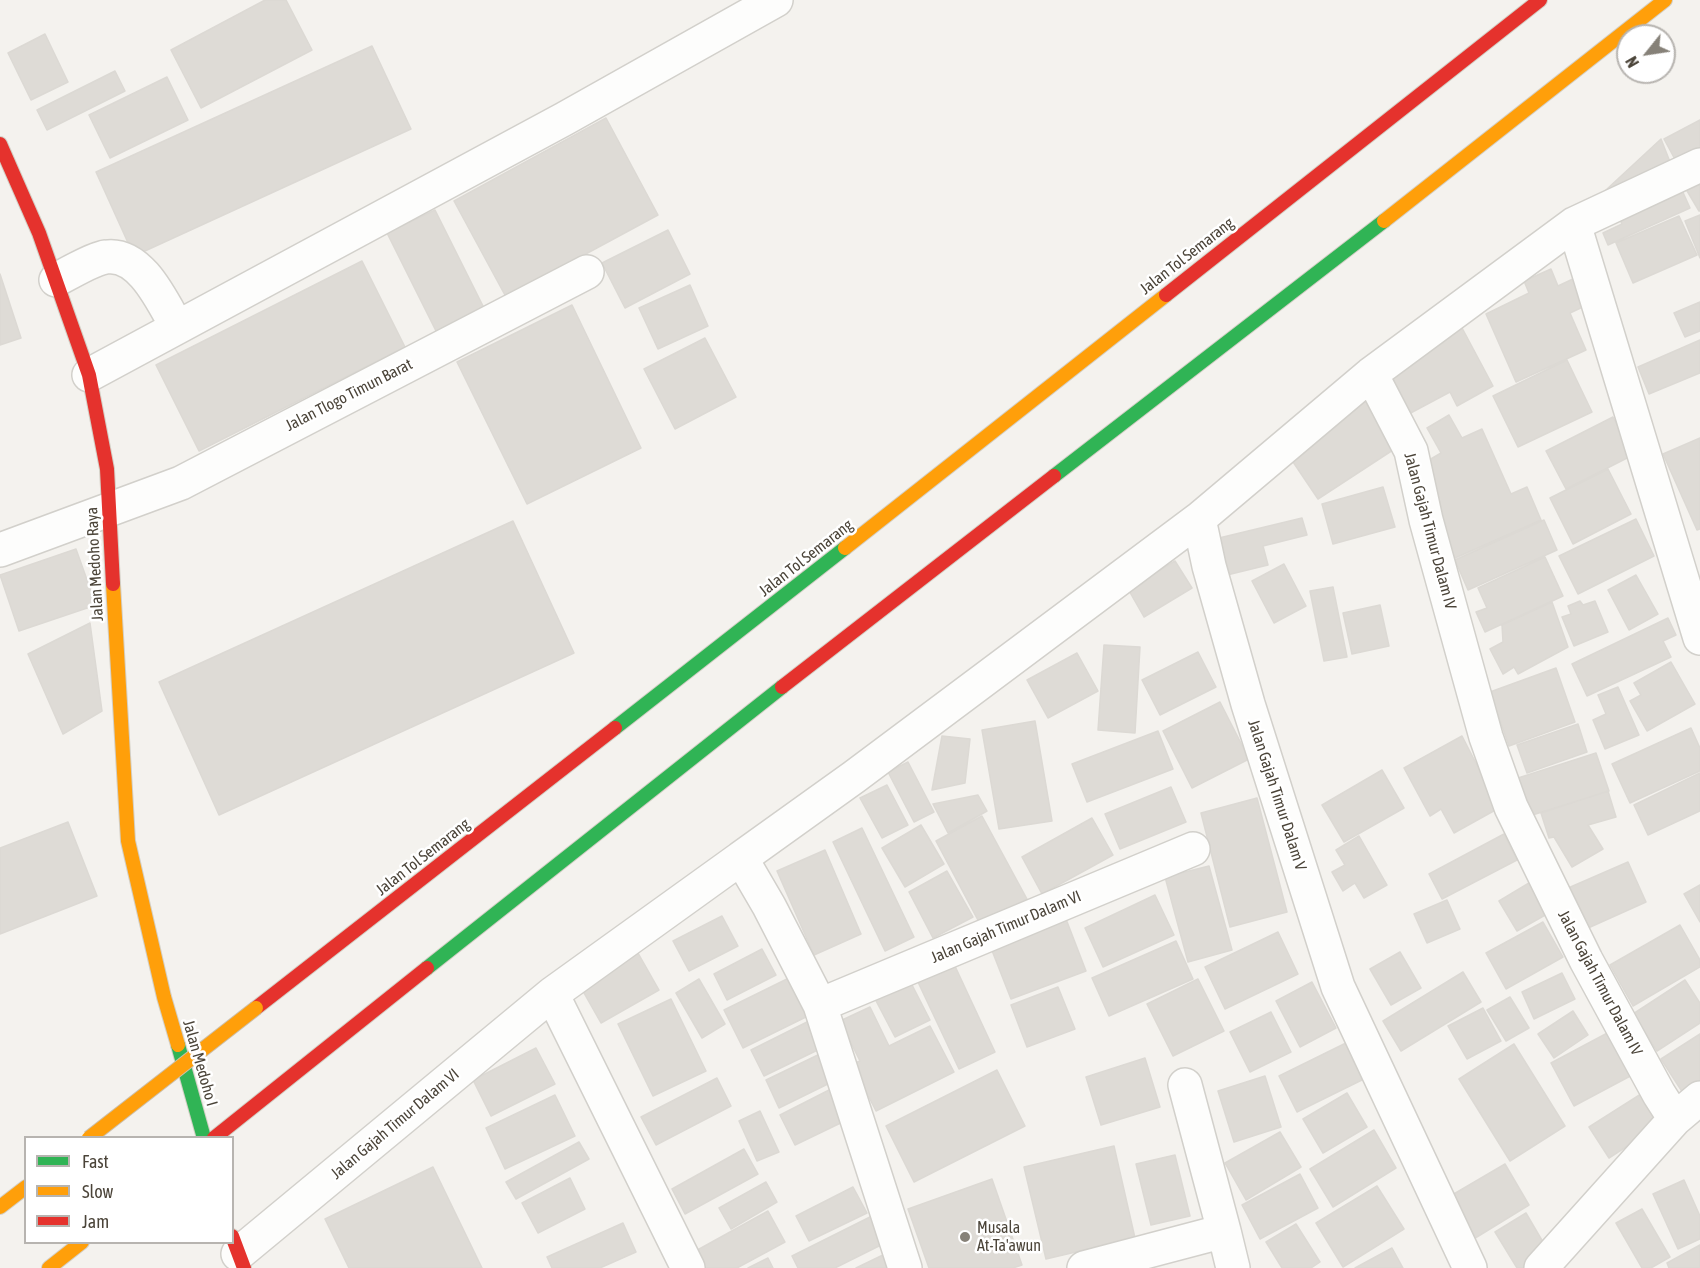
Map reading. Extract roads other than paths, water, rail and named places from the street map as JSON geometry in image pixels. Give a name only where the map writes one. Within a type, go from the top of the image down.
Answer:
[{"type":"main road","name":"Jalan Tol Semarang","points":[[89,1136],[771,606],[1540,0]]},
{"type":"main road","points":[[215,1136],[812,663],[1665,0]]},
{"type":"main road","name":"Jalan Medoho Raya","points":[[0,144],[39,233],[89,375],[107,469],[128,841],[164,997]]},
{"type":"main road","name":"Jalan Medoho I","points":[[164,997],[204,1136]]},
{"type":"main road","points":[[0,1207],[24,1189]]},
{"type":"main road","points":[[49,1268],[79,1244]]},
{"type":"street","points":[[89,375],[564,119],[776,0]]},
{"type":"street","points":[[1198,519],[1371,374],[1574,224],[1700,165]]},
{"type":"street","points":[[1574,224],[1700,638]]},
{"type":"street","points":[[56,280],[105,256],[125,259],[141,271],[153,286],[177,327]]},
{"type":"street","name":"Jalan Tlogo Timun Barat","points":[[0,550],[181,483],[587,272]]},
{"type":"street","name":"Jalan Gajah Timur Dalam IV","points":[[1371,374],[1411,452],[1426,520],[1486,737],[1511,807],[1586,960],[1675,1119]]},
{"type":"street","name":"Jalan Gajah Timur Dalam VI","points":[[238,1253],[552,994],[854,777],[1198,519]]},
{"type":"street","name":"Jalan Gajah Timur Dalam V","points":[[1198,519],[1248,704],[1338,987],[1470,1268]]},
{"type":"street","name":"Jalan Gajah Timur Dalam VI","points":[[820,1005],[1193,849]]},
{"type":"street","points":[[741,858],[769,906],[820,1005],[905,1268]]},
{"type":"street","points":[[552,994],[688,1268]]},
{"type":"street","points":[[1185,1085],[1233,1268]]},
{"type":"street","points":[[1541,1268],[1675,1119],[1700,1098]]},
{"type":"street","points":[[1084,1268],[1224,1232]]},
{"type":"place","name":"Musala At-Ta'awun","points":[[965,1237]]}]
